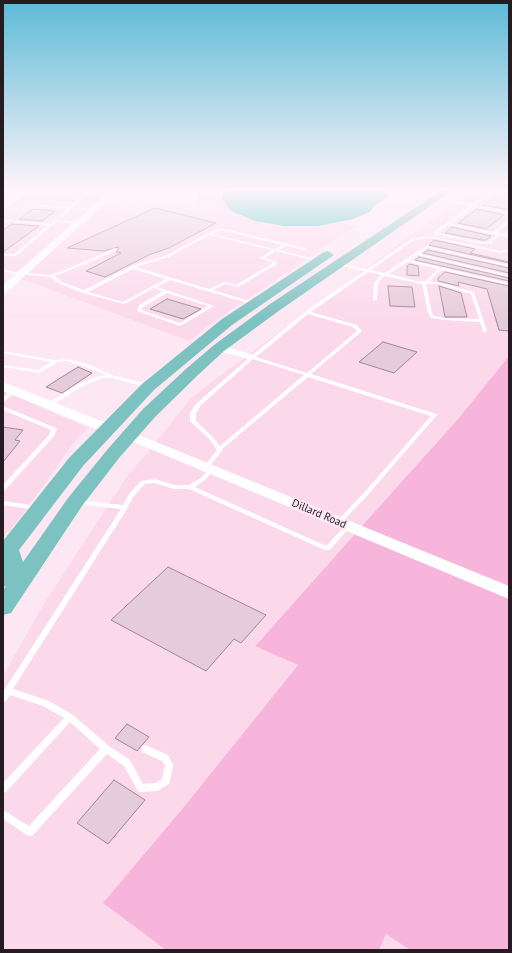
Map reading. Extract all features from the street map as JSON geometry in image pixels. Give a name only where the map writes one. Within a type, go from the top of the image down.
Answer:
[{"type":"main road","points":[[3,579],[10,568],[12,561],[5,552],[76,462],[106,428],[148,386],[201,342],[254,304],[363,232]]},
{"type":"main road","points":[[338,264],[338,257],[342,253],[372,232]]},
{"type":"main road","points":[[3,607],[75,502],[129,435],[170,392],[219,348],[381,232]]},
{"type":"main road","points":[[276,307],[278,299],[283,294],[316,273],[321,264],[320,261]]},
{"type":"main road","points":[[129,435],[126,429],[127,421],[148,386]]},
{"type":"main road","points":[[75,502],[71,496],[72,491],[108,442],[106,428]]},
{"type":"street","points":[[3,290],[67,232]]},
{"type":"street","points":[[219,348],[251,357]]},
{"type":"street","points":[[8,389],[106,428]]},
{"type":"street","name":"Dillard Road","points":[[129,435],[509,593]]},
{"type":"lane","points":[[3,255],[15,255],[41,232]]},
{"type":"lane","points":[[84,292],[132,268],[168,256],[213,232]]},
{"type":"lane","points":[[236,232],[304,249]]},
{"type":"lane","points":[[436,232],[482,243],[489,243],[499,234]]},
{"type":"lane","points":[[494,233],[509,236]]},
{"type":"lane","points":[[209,234],[320,261]]},
{"type":"lane","points":[[190,487],[199,481],[220,453],[219,448],[193,422],[193,413],[204,398],[251,357],[308,313],[413,239],[423,236],[501,252],[509,250]]},
{"type":"lane","points":[[209,291],[224,283],[237,286],[257,275],[276,263],[262,258],[286,244]]},
{"type":"lane","points":[[375,300],[376,283],[384,275],[427,247],[509,266]]},
{"type":"lane","points":[[3,270],[21,274],[51,276],[116,249]]},
{"type":"lane","points":[[416,254],[509,276]]},
{"type":"lane","points":[[462,274],[479,259]]},
{"type":"lane","points":[[406,260],[509,284]]},
{"type":"lane","points":[[338,264],[367,272],[449,286],[473,293],[485,330]]},
{"type":"lane","points":[[132,268],[254,304]]},
{"type":"lane","points":[[425,282],[441,268]]},
{"type":"lane","points":[[51,276],[61,283],[84,292],[124,303],[168,279]]},
{"type":"lane","points":[[425,282],[430,313],[433,317],[482,321]]},
{"type":"lane","points":[[139,309],[142,313],[176,325],[185,323],[212,306],[154,287]]},
{"type":"lane","points":[[139,309],[167,291]]},
{"type":"lane","points":[[139,309],[164,316]]},
{"type":"lane","points":[[219,448],[360,331],[355,326],[308,313]]},
{"type":"lane","points":[[174,320],[185,323]]},
{"type":"lane","points":[[3,352],[54,361],[66,360],[148,386]]},
{"type":"lane","points":[[3,699],[131,495],[143,482],[155,481],[174,487],[190,487],[325,548],[328,548],[343,524],[364,496],[434,415],[251,357]]},
{"type":"lane","points":[[3,366],[39,372],[54,361]]},
{"type":"lane","points":[[49,405],[90,380],[113,376]]},
{"type":"lane","points":[[3,400],[8,389]]},
{"type":"lane","points":[[3,408],[54,429],[52,435],[3,489]]},
{"type":"lane","points":[[3,480],[10,481]]},
{"type":"lane","points":[[75,502],[125,506]]},
{"type":"lane","points":[[3,503],[38,509]]},
{"type":"lane","points":[[8,690],[46,703],[70,717],[106,749],[127,763],[141,788],[157,787],[166,780],[169,766],[166,758],[145,749]]},
{"type":"lane","points":[[3,789],[70,717]]},
{"type":"lane","points":[[3,814],[30,832],[106,749]]},
{"type":"shaded area","points":[[3,232],[63,232],[9,279],[15,273],[3,271]]},
{"type":"shaded area","points":[[72,232],[346,232],[209,325],[189,341],[28,281],[19,280]]},
{"type":"shaded area","points":[[415,232],[509,232],[509,356],[458,419],[361,527],[156,442],[190,399]]},
{"type":"shaded area","points":[[509,356],[509,588],[361,527],[458,419]]},
{"type":"shaded area","points":[[3,390],[88,428],[72,445],[21,517],[3,538]]},
{"type":"shaded area","points":[[151,448],[355,534],[255,645],[298,665],[183,808],[104,903],[166,950],[3,950],[3,676],[42,607],[125,479]]},
{"type":"shaded area","points":[[355,534],[509,598],[509,950],[410,950],[386,934],[379,950],[166,950],[103,903],[183,808],[298,665],[255,646]]},
{"type":"shaded area","points":[[386,934],[410,950],[379,950]]},
{"type":"building","points":[[3,232],[30,232],[3,252]]},
{"type":"building","points":[[101,232],[198,232],[169,248],[151,254],[105,277],[86,271],[121,253],[116,252],[118,247],[104,251],[67,248]]},
{"type":"building","points":[[476,232],[491,236],[486,240],[482,240],[445,233]]},
{"type":"building","points":[[434,240],[475,249],[470,253],[509,263],[429,245]]},
{"type":"building","points":[[428,250],[509,268],[509,273],[423,253]]},
{"type":"building","points":[[419,257],[509,278],[509,281],[415,260]]},
{"type":"building","points":[[410,264],[418,266],[419,276],[407,275],[407,266]]},
{"type":"building","points":[[445,272],[509,286],[509,331],[499,330],[487,289],[458,282],[459,286],[438,281],[438,278]]},
{"type":"building","points":[[388,286],[412,287],[415,307],[390,306]]},
{"type":"building","points":[[439,286],[461,293],[467,317],[445,317]]},
{"type":"building","points":[[167,299],[201,309],[183,319],[150,309]]},
{"type":"building","points":[[383,342],[417,352],[394,373],[359,362]]},
{"type":"building","points":[[78,367],[92,373],[62,393],[46,387]]},
{"type":"building","points":[[3,427],[23,430],[15,440],[20,441],[3,462]]},
{"type":"building","points":[[168,567],[266,615],[241,643],[234,639],[206,671],[111,620]]},
{"type":"building","points":[[127,724],[149,737],[137,751],[115,738]]},
{"type":"building","points":[[114,780],[145,800],[108,844],[77,823]]}]
